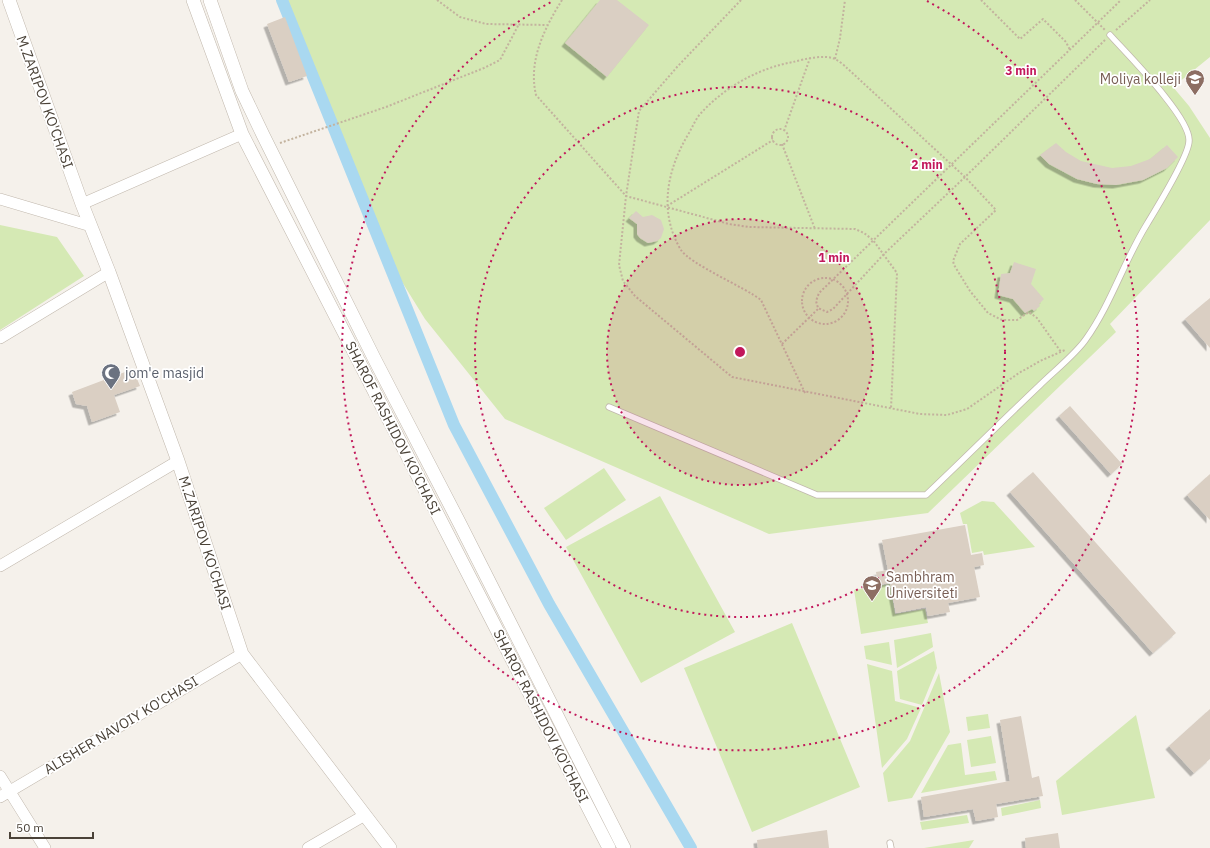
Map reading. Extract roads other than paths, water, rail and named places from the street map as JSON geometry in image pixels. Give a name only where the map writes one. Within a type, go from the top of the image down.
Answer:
[{"type":"street","name":"M.ZARIPOV KO'CHASI","points":[[8,0],[90,226],[109,272],[178,461],[242,654],[390,848]]},
{"type":"street","name":"SHAROF RASHIDOV KO'CHASI","points":[[193,0],[242,134],[609,848]]},
{"type":"street","points":[[210,0],[242,91],[259,127],[374,358],[624,848]]},
{"type":"street","points":[[82,204],[259,127]]},
{"type":"street","points":[[0,199],[90,226]]},
{"type":"street","points":[[0,338],[109,272]]},
{"type":"street","points":[[0,566],[178,461]]},
{"type":"street","name":"ALISHER NAVOIY KO'CHASI","points":[[0,797],[242,654]]},
{"type":"street","points":[[0,776],[45,848]]},
{"type":"street","points":[[308,848],[365,815]]},
{"type":"lane","points":[[609,407],[817,495],[926,496],[1086,340],[1115,288],[1120,273],[1164,195],[1182,159],[1189,140],[1184,122],[1110,35]]},
{"type":"waterway","points":[[282,0],[454,425],[549,604],[691,848]]},
{"type":"place","name":"Moliya kolleji","points":[[1195,96]]},
{"type":"place","name":"jom'e masjid","points":[[111,390]]},
{"type":"place","name":"Sambhram Universiteti","points":[[872,602]]}]
